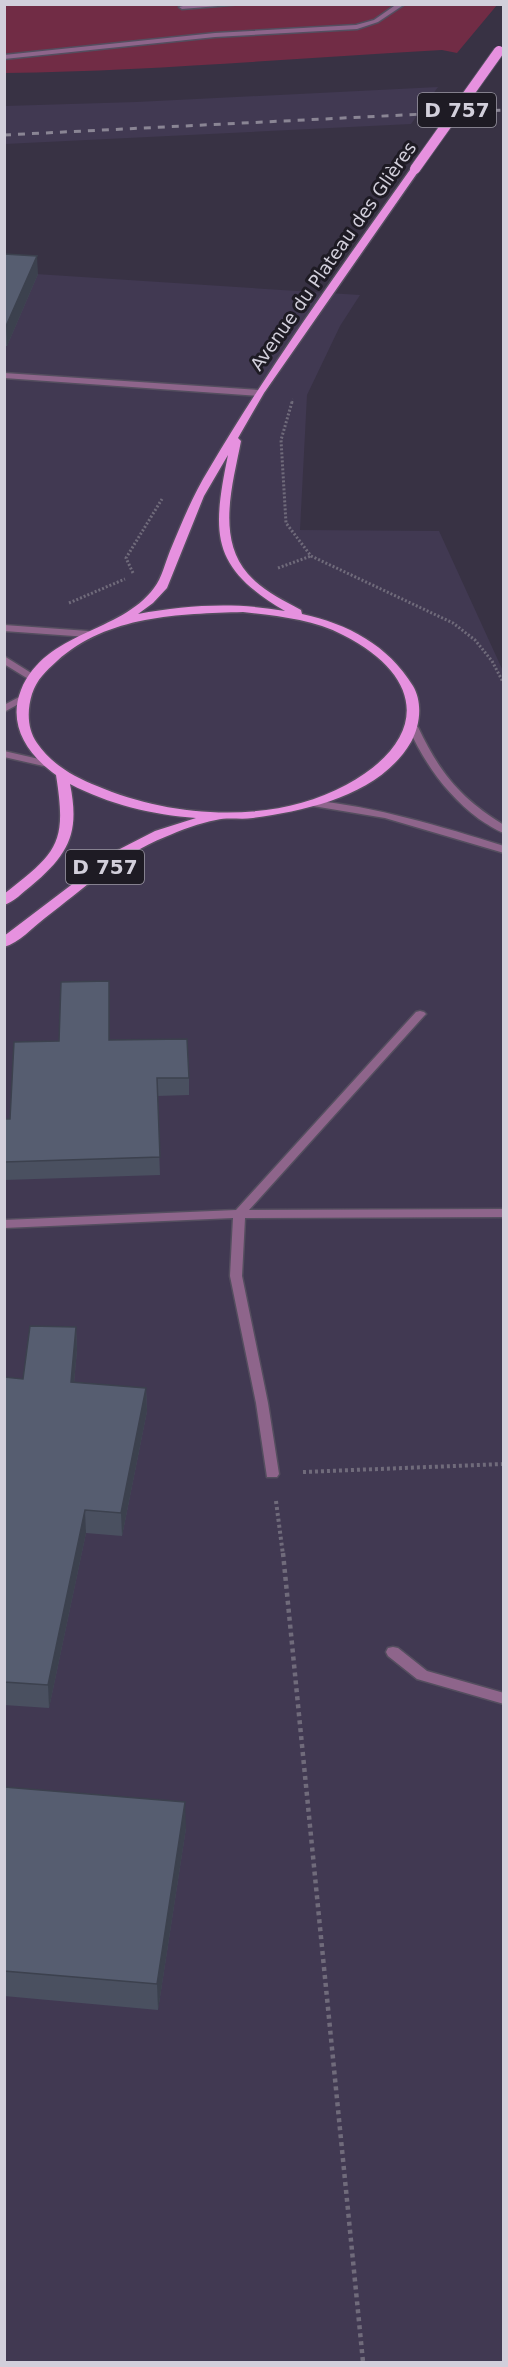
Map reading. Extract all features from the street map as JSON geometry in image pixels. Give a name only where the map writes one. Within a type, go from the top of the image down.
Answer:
[{"type":"main road","name":"Avenue du Plateau des Glières","points":[[120,621],[149,601],[161,588],[198,496],[238,432],[259,393],[501,48]]},
{"type":"main road","name":"Avenue du Plateau des Glières","points":[[238,432],[226,498],[223,529],[226,552],[243,576],[255,587],[305,618]]},
{"type":"main road","points":[[233,608],[305,618],[346,632],[379,651],[402,674],[414,700],[413,727],[401,750],[379,771],[349,789],[311,803],[266,812],[219,816],[159,811],[106,797],[62,775],[48,764],[25,732],[24,698],[33,678],[55,654],[88,634],[120,621],[180,609],[233,608]]},
{"type":"main road","name":"D 757","points":[[4,901],[40,871],[65,842],[70,828],[69,803],[62,775]]},
{"type":"main road","name":"D 757","points":[[4,944],[131,848],[160,834],[219,816]]},
{"type":"street","points":[[182,7],[239,4]]},
{"type":"street","points":[[4,57],[215,35],[357,27],[376,21],[402,4]]},
{"type":"street","points":[[4,375],[259,393]]},
{"type":"street","points":[[4,628],[88,634]]},
{"type":"street","points":[[4,659],[33,678]]},
{"type":"street","points":[[4,709],[24,698]]},
{"type":"street","points":[[413,727],[426,758],[439,778],[458,798],[504,830]]},
{"type":"street","points":[[4,754],[48,764]]},
{"type":"street","points":[[311,803],[349,806],[388,814],[504,850]]},
{"type":"street","points":[[272,1474],[262,1403],[236,1276],[239,1214],[420,1014]]},
{"type":"street","points":[[4,1224],[239,1214],[504,1213]]},
{"type":"street","points":[[393,1652],[422,1675],[504,1699]]},
{"type":"path","points":[[295,392],[281,440],[286,523],[311,556],[453,623],[476,640],[492,661],[504,684]]},
{"type":"path","points":[[274,569],[311,556]]},
{"type":"path","points":[[62,604],[107,589],[133,574]]},
{"type":"path","points":[[363,2362],[287,1583],[272,1474],[504,1464]]},
{"type":"shaded area","points":[[4,5],[497,5],[457,53],[442,50],[169,67],[5,73]]},
{"type":"shaded area","points":[[438,87],[411,124],[5,144],[5,106]]},
{"type":"shaded area","points":[[5,272],[360,295],[340,326],[307,395],[300,530],[439,531],[503,671],[503,2362],[5,2362]]},
{"type":"building","points":[[4,254],[37,256],[6,326],[4,326]]},
{"type":"building","points":[[109,981],[109,1040],[187,1039],[189,1078],[157,1078],[160,1157],[4,1162],[4,1119],[10,1119],[14,1042],[59,1041],[61,982]]},
{"type":"building","points":[[30,1326],[76,1327],[71,1382],[146,1388],[121,1513],[85,1510],[48,1685],[4,1682],[4,1377],[23,1379]]},
{"type":"building","points":[[4,1787],[185,1802],[157,1984],[4,1971]]},
{"type":"railway","points":[[4,135],[504,110]]}]
